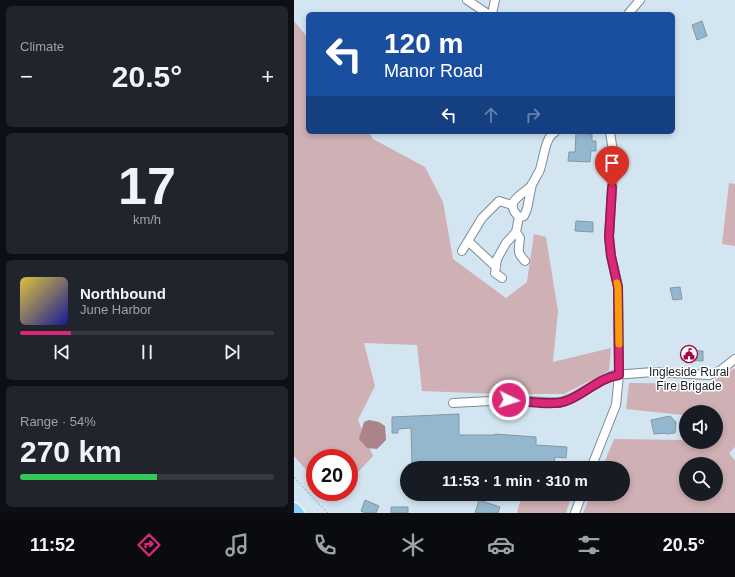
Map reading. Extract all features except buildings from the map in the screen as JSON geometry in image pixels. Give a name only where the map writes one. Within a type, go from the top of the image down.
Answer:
[{"type":"highway","points":[[294,509],[298,513]]},
{"type":"street","points":[[467,0],[485,12]]},
{"type":"street","points":[[492,12],[495,0]]},
{"type":"street","points":[[630,12],[640,0]]},
{"type":"street","points":[[519,217],[524,216],[527,209],[532,184],[539,171],[551,134]]},
{"type":"street","points":[[594,461],[616,405],[619,375],[618,287],[611,256],[609,237],[614,158],[610,134]]},
{"type":"street","points":[[525,261],[518,252],[520,236],[519,217],[513,211],[512,205],[516,198],[532,184]]},
{"type":"street","points":[[462,251],[482,218],[499,201],[512,205]]},
{"type":"street","points":[[502,278],[494,273],[497,259],[506,243],[520,236]]},
{"type":"street","points":[[468,240],[496,267]]},
{"type":"street","points":[[453,403],[509,400],[559,403],[572,398],[614,375],[653,372],[709,376],[721,370],[735,359]]},
{"type":"street","points":[[575,513],[579,501]]},
{"type":"path","points":[[294,477],[328,513]]},
{"type":"shaded area","points":[[294,21],[306,36],[306,134],[370,134],[373,139],[425,167],[443,202],[453,259],[506,298],[527,282],[534,234],[546,237],[558,311],[553,362],[611,348],[609,371],[564,394],[499,394],[422,391],[417,345],[364,343],[375,386],[358,420],[373,456],[358,472],[358,449],[306,449],[306,470],[294,456]]},
{"type":"shaded area","points":[[729,183],[735,184],[735,246],[722,244]]},
{"type":"shaded area","points":[[735,368],[735,447],[729,453],[735,461],[735,513],[583,513],[588,501],[630,501],[630,461],[605,461],[614,439],[679,440],[679,449],[723,449],[723,405],[679,405],[679,415],[626,409],[629,383],[708,384]]},
{"type":"shaded area","points":[[369,420],[379,422],[385,426],[386,440],[377,449],[367,448],[359,439],[364,422]]},
{"type":"shaded area","points":[[520,501],[570,501],[566,513],[517,513]]},
{"type":"slow traffic","points":[[617,283],[619,344]]},
{"type":"place","name":"Ingleside Rural Fire Brigade","points":[[689,354]]},
{"type":"route","points":[[509,400],[559,403],[572,398],[603,380],[614,375],[619,375],[618,287],[611,256],[609,237],[612,187]]}]
